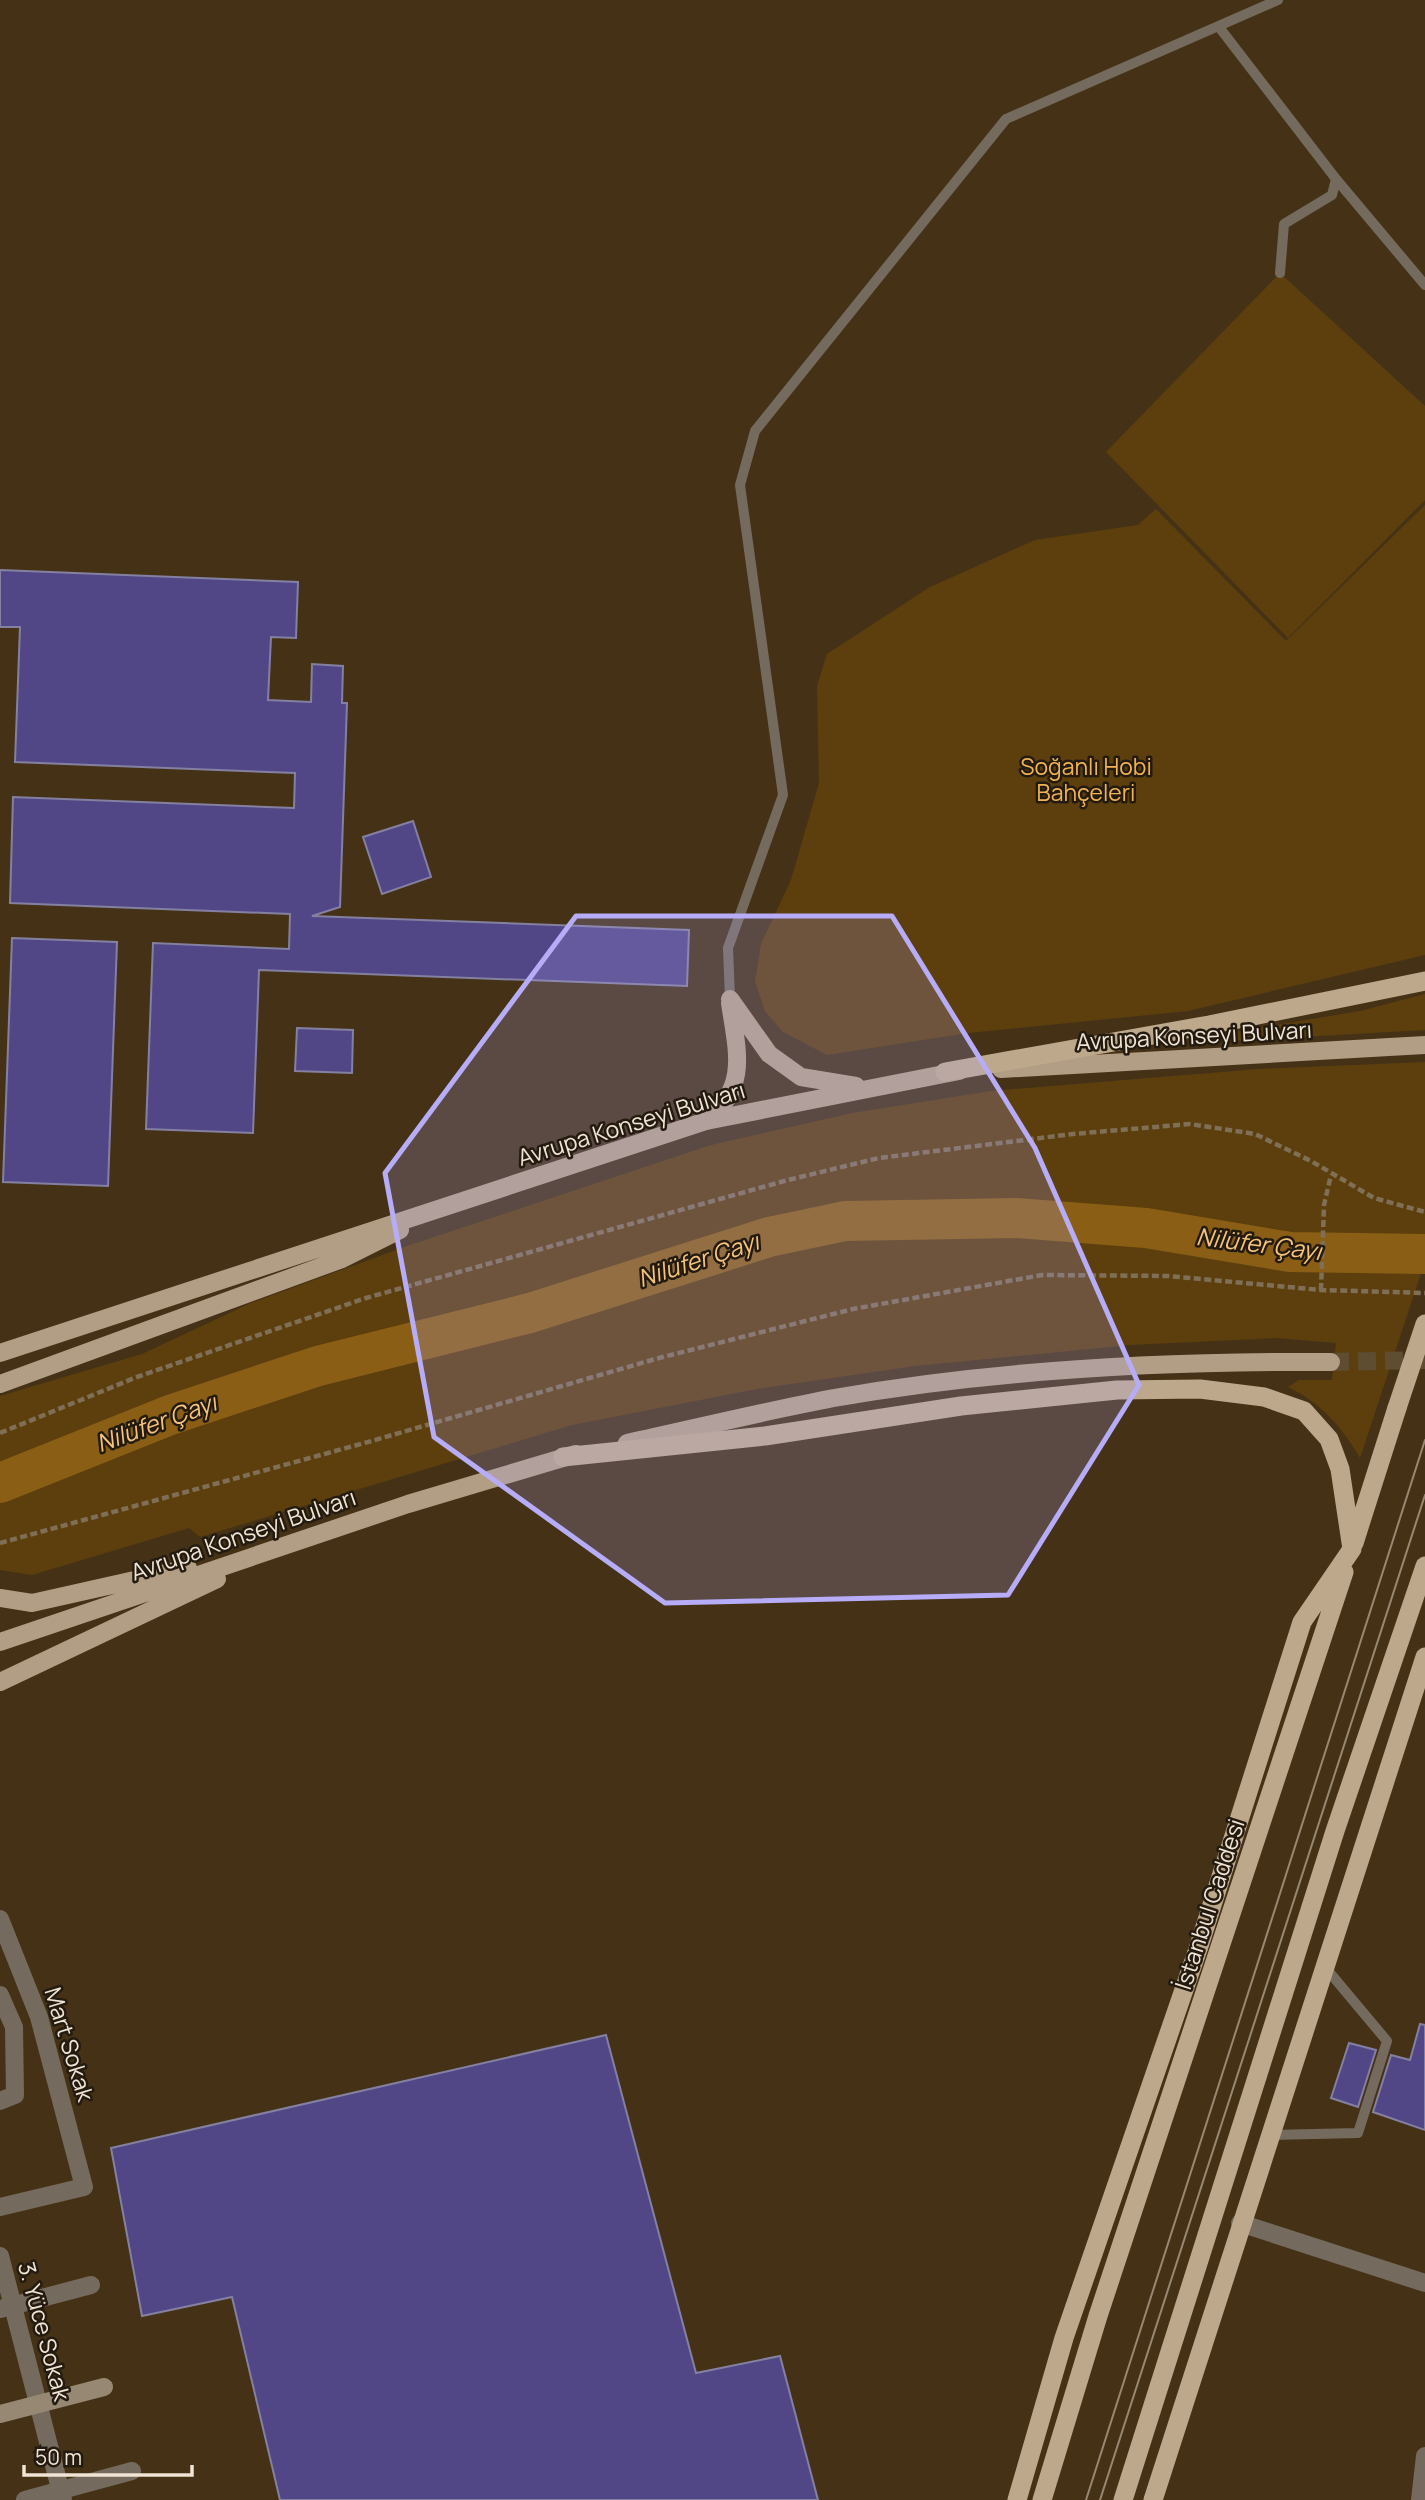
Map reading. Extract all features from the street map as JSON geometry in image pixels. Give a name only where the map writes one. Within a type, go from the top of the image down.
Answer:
[{"type":"highway","points":[[945,1072],[1209,1025],[1425,981]]},
{"type":"highway","name":"İstanbul Caddesi","points":[[1042,2500],[1098,2316],[1425,1324]]},
{"type":"highway","points":[[563,1457],[765,1436],[1000,1402],[1117,1390],[1200,1389],[1264,1397],[1304,1411],[1329,1439],[1340,1469],[1352,1549],[1302,1622],[1198,1949],[1064,2338],[1017,2500]]},
{"type":"highway","points":[[1123,2500],[1322,1870],[1425,1566]]},
{"type":"highway","points":[[1153,2500],[1240,2223],[1425,1657]]},
{"type":"main road","points":[[730,999],[769,1054],[801,1077],[866,1087]]},
{"type":"main road","points":[[706,1121],[724,1106],[736,1082],[736,1048],[730,999]]},
{"type":"main road","name":"Avrupa Konseyi Bulvarı","points":[[0,1353],[706,1121],[945,1072],[1425,1045]]},
{"type":"main road","points":[[0,1384],[342,1259],[456,1202]]},
{"type":"main road","name":"Avrupa Konseyi Bulvarı","points":[[0,1642],[408,1504],[563,1457],[835,1398],[1111,1367],[1224,1361],[1331,1362]]},
{"type":"main road","points":[[0,1598],[32,1603],[284,1547]]},
{"type":"main road","points":[[0,1682],[284,1547]]},
{"type":"main road","points":[[0,2414],[104,2386]]},
{"type":"street","name":"Mart Sokak","points":[[0,1919],[39,2017],[84,2187],[0,2207]]},
{"type":"street","points":[[0,1995],[15,2095],[0,2101]]},
{"type":"street","points":[[7,2030],[39,2017]]},
{"type":"street","points":[[1240,2223],[1425,2283]]},
{"type":"street","name":"3. Yüce Sokak","points":[[0,2256],[7,2307],[40,2405],[62,2495]]},
{"type":"street","points":[[7,2307],[91,2285]]},
{"type":"street","points":[[1420,2500],[1425,2456]]},
{"type":"street","points":[[25,2500],[62,2495],[132,2471]]},
{"type":"lane","points":[[730,999],[728,948],[783,794],[740,485],[755,431],[1006,119],[1278,0]]},
{"type":"lane","points":[[1219,27],[1336,179],[1425,285]]},
{"type":"lane","points":[[1280,273],[1284,224],[1332,195],[1336,179]]},
{"type":"lane","points":[[1269,2135],[1358,2133],[1387,2041],[1325,1967]]},
{"type":"path","points":[[0,1433],[137,1377],[366,1298],[879,1157],[1073,1134],[1190,1124],[1255,1134],[1311,1161],[1374,1198],[1425,1212]]},
{"type":"path","points":[[1321,1290],[1324,1205],[1331,1175]]},
{"type":"path","points":[[0,1543],[355,1446],[659,1358],[853,1309],[1042,1275],[1168,1276],[1321,1290],[1425,1293]]},
{"type":"highlighted area","points":[[576,916],[892,916],[1035,1148],[1139,1385],[1008,1595],[665,1603],[434,1437],[385,1173]]},
{"type":"green space","points":[[1280,273],[1425,406],[1425,500],[1288,638],[1106,452]]},
{"type":"green space","name":"Soğanlı Hobi Bahçeleri","points":[[1425,505],[1425,955],[1188,1011],[968,1033],[827,1055],[783,1032],[765,1011],[755,982],[761,944],[791,880],[819,783],[817,686],[827,654],[930,587],[1035,540],[1138,525],[1156,509],[1286,641]]},
{"type":"green space","points":[[1425,994],[1425,1030],[1228,1041],[1234,1032],[1360,1011]]},
{"type":"green space","points":[[1425,1062],[1425,1261],[1360,1458],[1330,1417],[1310,1400],[1288,1387],[1299,1380],[1332,1380],[1336,1343],[1277,1338],[1130,1345],[915,1366],[757,1389],[572,1425],[200,1537],[189,1528],[32,1575],[0,1570],[0,1396],[142,1354],[251,1303],[410,1245],[711,1145],[852,1113],[991,1091],[1258,1069]]},
{"type":"building","points":[[0,570],[298,582],[296,638],[271,637],[268,700],[311,702],[312,664],[343,666],[342,703],[347,703],[340,907],[312,916],[689,930],[687,986],[259,970],[253,1133],[146,1129],[153,943],[289,949],[290,914],[10,903],[13,797],[294,808],[295,773],[15,762],[20,627],[0,627]]},
{"type":"building","points":[[413,821],[431,877],[382,894],[363,837]]},
{"type":"building","points":[[12,938],[117,942],[108,1186],[3,1182]]},
{"type":"building","points":[[297,1028],[353,1030],[352,1073],[295,1071]]},
{"type":"building","points":[[1420,2024],[1425,2025],[1425,2130],[1373,2112],[1391,2055],[1410,2060]]},
{"type":"building","points":[[606,2035],[696,2373],[780,2356],[818,2500],[280,2500],[232,2297],[142,2316],[111,2148]]},
{"type":"building","points":[[1349,2043],[1376,2050],[1358,2107],[1331,2098]]},
{"type":"waterway","name":"Nilüfer Çayı","points":[[0,1483],[170,1415],[318,1366],[530,1313],[769,1237],[845,1221],[1016,1218],[1146,1228],[1290,1252],[1425,1254]]},
{"type":"tunnel","points":[[1331,1362],[1425,1360]]},
{"type":"tram line","points":[[1086,2500],[1425,1440]]},
{"type":"tram line","points":[[1100,2500],[1425,1495]]}]
